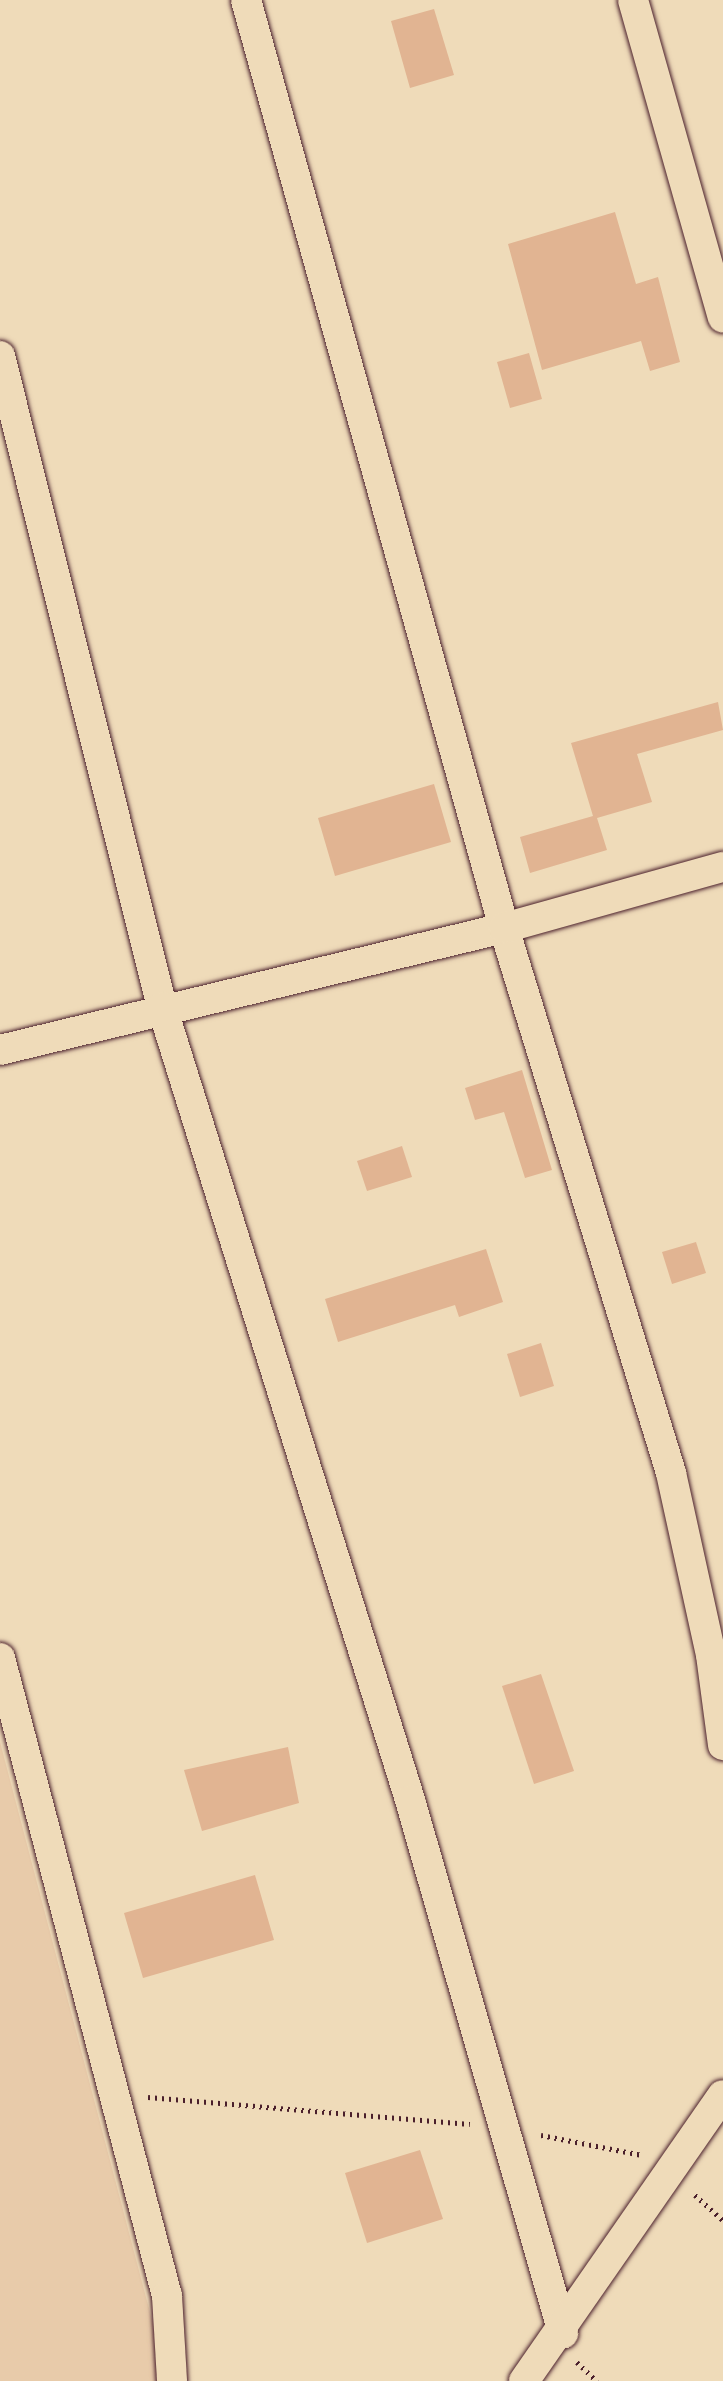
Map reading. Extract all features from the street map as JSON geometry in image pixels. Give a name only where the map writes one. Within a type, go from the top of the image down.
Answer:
[{"type":"street","points":[[246,0],[504,928],[671,1473],[711,1655],[723,1745]]},
{"type":"street","points":[[633,0],[723,318]]},
{"type":"street","points":[[0,356],[162,1007],[410,1800],[563,2333]]},
{"type":"street","points":[[0,1050],[162,1007],[504,928],[723,867]]},
{"type":"street","points":[[0,1658],[119,2094],[167,2296],[172,2381]]},
{"type":"street","points":[[524,2381],[563,2333],[723,2095]]},
{"type":"path","points":[[119,2094],[502,2127],[678,2162]]},
{"type":"shaded area","points":[[0,1742],[168,2381],[0,2381]]},
{"type":"building","points":[[434,9],[454,75],[410,88],[391,21]]},
{"type":"building","points":[[615,212],[636,284],[658,277],[680,362],[650,371],[641,341],[542,370],[508,244]]},
{"type":"building","points":[[529,353],[542,399],[510,408],[497,362]]},
{"type":"building","points":[[718,702],[723,730],[637,754],[652,802],[597,818],[607,850],[530,873],[520,837],[593,816],[571,743]]},
{"type":"building","points":[[434,784],[451,842],[335,876],[318,818]]},
{"type":"building","points":[[522,1070],[552,1170],[525,1178],[504,1112],[475,1120],[465,1088]]},
{"type":"building","points":[[402,1146],[412,1177],[367,1191],[357,1161]]},
{"type":"building","points":[[696,1242],[706,1273],[672,1284],[662,1252]]},
{"type":"building","points":[[486,1249],[503,1302],[459,1317],[455,1305],[338,1342],[325,1299]]},
{"type":"building","points":[[541,1343],[554,1386],[520,1397],[507,1354]]},
{"type":"building","points":[[541,1674],[574,1771],[534,1784],[502,1686]]},
{"type":"building","points":[[288,1747],[299,1803],[202,1831],[184,1770]]},
{"type":"building","points":[[255,1875],[274,1940],[143,1978],[124,1913]]},
{"type":"building","points":[[420,2150],[443,2219],[367,2243],[345,2173]]}]
